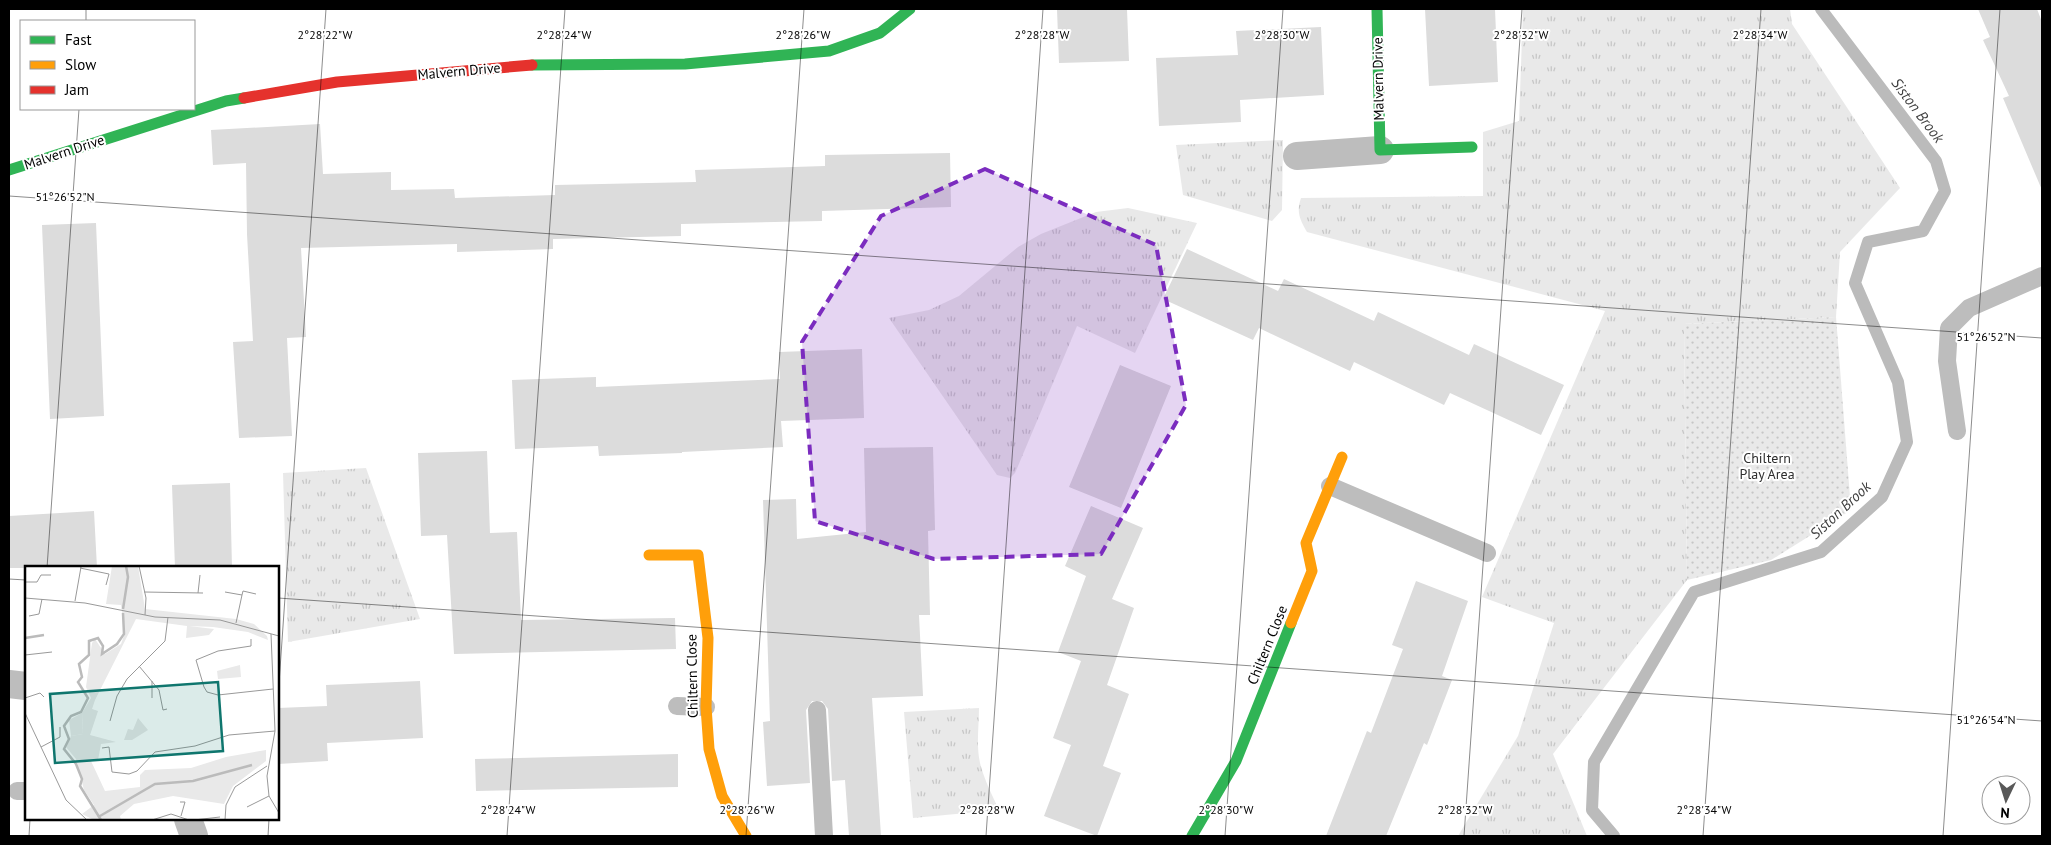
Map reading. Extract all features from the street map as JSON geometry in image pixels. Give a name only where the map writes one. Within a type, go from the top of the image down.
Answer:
[{"type":"street","name":"Malvern Drive","points":[[9,170],[226,101],[338,82],[546,64],[685,64],[829,51],[880,33],[910,9]]},
{"type":"street","name":"Malvern Drive","points":[[1377,9],[1380,150]]},
{"type":"street","points":[[1297,156],[1380,150],[1472,147]]},
{"type":"street","name":"Chiltern Close","points":[[1192,836],[1236,761],[1312,571],[1306,543],[1342,457]]},
{"type":"street","name":"Chiltern Close","points":[[649,555],[698,555],[708,638],[706,707],[709,750],[722,796],[746,836]]},
{"type":"street","points":[[9,684],[25,686]]},
{"type":"street","points":[[188,820],[194,836]]},
{"type":"lane","points":[[1957,431],[1947,361],[1949,328],[1969,308],[2042,276]]},
{"type":"lane","points":[[1330,486],[1487,553]]},
{"type":"lane","points":[[677,706],[706,707]]},
{"type":"lane","points":[[817,710],[824,836]]},
{"type":"highlighted area","points":[[985,169],[1156,245],[1186,405],[1101,554],[934,559],[815,521],[802,342],[881,216]]},
{"type":"green space","points":[[1523,9],[1790,9],[1792,24],[1900,188],[1840,252],[1836,317],[1684,324],[1687,580],[1553,754],[1587,836],[1458,836],[1518,736],[1554,623],[1482,597],[1605,311],[1307,232],[1301,220],[1299,208],[1301,198],[1483,196],[1483,132],[1519,121]]},
{"type":"green space","points":[[1283,140],[1282,210],[1272,221],[1183,195],[1176,145]]},
{"type":"green space","points":[[1128,208],[1197,223],[1135,353],[1077,326],[1015,473],[1010,478],[997,475],[889,318],[929,310],[959,296],[1018,247],[1041,234],[1096,212]]},
{"type":"green space","name":"Chiltern Play Area","points":[[1836,317],[1851,510],[1771,560],[1687,580],[1684,324]]},
{"type":"green space","points":[[366,468],[420,619],[288,642],[283,473]]},
{"type":"green space","points":[[979,708],[978,742],[980,763],[999,810],[913,818],[904,712]]},
{"type":"building","points":[[1057,9],[1127,9],[1129,61],[1059,63]]},
{"type":"building","points":[[1425,9],[1495,9],[1498,82],[1429,86]]},
{"type":"building","points":[[1978,9],[2037,9],[2042,22],[2042,190],[2003,98],[2009,96],[1983,40],[1990,37]]},
{"type":"building","points":[[1321,27],[1324,95],[1240,100],[1241,122],[1159,126],[1156,58],[1238,55],[1236,31]]},
{"type":"building","points":[[320,124],[323,174],[391,172],[391,190],[454,189],[455,198],[555,195],[555,185],[696,182],[695,170],[825,166],[825,155],[950,153],[951,207],[822,211],[822,221],[681,224],[681,236],[553,239],[553,249],[457,252],[457,244],[301,248],[306,337],[287,338],[292,436],[239,438],[233,342],[253,341],[247,234],[246,163],[213,165],[211,130]]},
{"type":"building","points":[[96,223],[104,416],[50,419],[42,225]]},
{"type":"building","points":[[1187,249],[1278,291],[1284,279],[1374,321],[1378,312],[1469,355],[1474,344],[1564,385],[1541,435],[1450,393],[1444,405],[1354,362],[1350,371],[1259,328],[1253,340],[1163,299]]},
{"type":"building","points":[[862,349],[864,418],[781,421],[783,447],[599,456],[598,446],[515,449],[512,380],[596,377],[596,387],[780,379],[779,352]]},
{"type":"building","points":[[1120,365],[1171,386],[1121,508],[1069,487]]},
{"type":"building","points":[[933,447],[935,530],[928,531],[930,615],[919,615],[923,696],[872,698],[881,836],[849,836],[845,780],[832,781],[828,709],[822,701],[812,701],[806,710],[810,783],[767,786],[763,722],[770,721],[763,500],[796,499],[797,539],[866,532],[864,448]]},
{"type":"building","points":[[487,451],[490,533],[517,532],[521,620],[675,618],[676,649],[454,654],[447,535],[421,536],[418,453]]},
{"type":"building","points":[[230,483],[232,566],[175,566],[172,485]]},
{"type":"building","points":[[1091,506],[1143,528],[1112,599],[1134,608],[1107,685],[1129,694],[1103,766],[1121,773],[1097,836],[1044,816],[1071,745],[1053,738],[1081,661],[1058,652],[1086,576],[1065,566]]},
{"type":"building","points":[[94,511],[97,566],[25,566],[25,568],[9,568],[9,516]]},
{"type":"building","points":[[1416,581],[1468,601],[1442,676],[1452,680],[1427,745],[1424,743],[1386,836],[1326,836],[1367,731],[1371,733],[1403,649],[1392,645]]},
{"type":"building","points":[[420,681],[423,738],[327,743],[328,761],[279,764],[279,708],[327,706],[326,685]]},
{"type":"building","points":[[678,754],[678,787],[476,791],[475,759]]},
{"type":"waterway","name":"Siston Brook","points":[[1614,836],[1592,810],[1594,762],[1694,592],[1821,552],[1882,497],[1907,442],[1898,382],[1855,283],[1868,242],[1923,231],[1945,191],[1936,161],[1821,9]]},
{"type":"traffic: fast","points":[[532,65],[685,64],[829,51],[880,33],[910,9]]},
{"type":"traffic: fast","points":[[1377,9],[1380,150],[1472,147]]},
{"type":"traffic: fast","points":[[9,170],[226,101],[244,98]]},
{"type":"traffic: fast","points":[[1192,836],[1236,761],[1291,623]]},
{"type":"traffic: slow","points":[[1291,623],[1312,571],[1306,543],[1342,457]]},
{"type":"traffic: slow","points":[[649,555],[698,555],[708,638],[706,707],[709,749],[722,796],[746,836]]},
{"type":"traffic: jam","points":[[244,98],[337,82],[532,65]]}]
